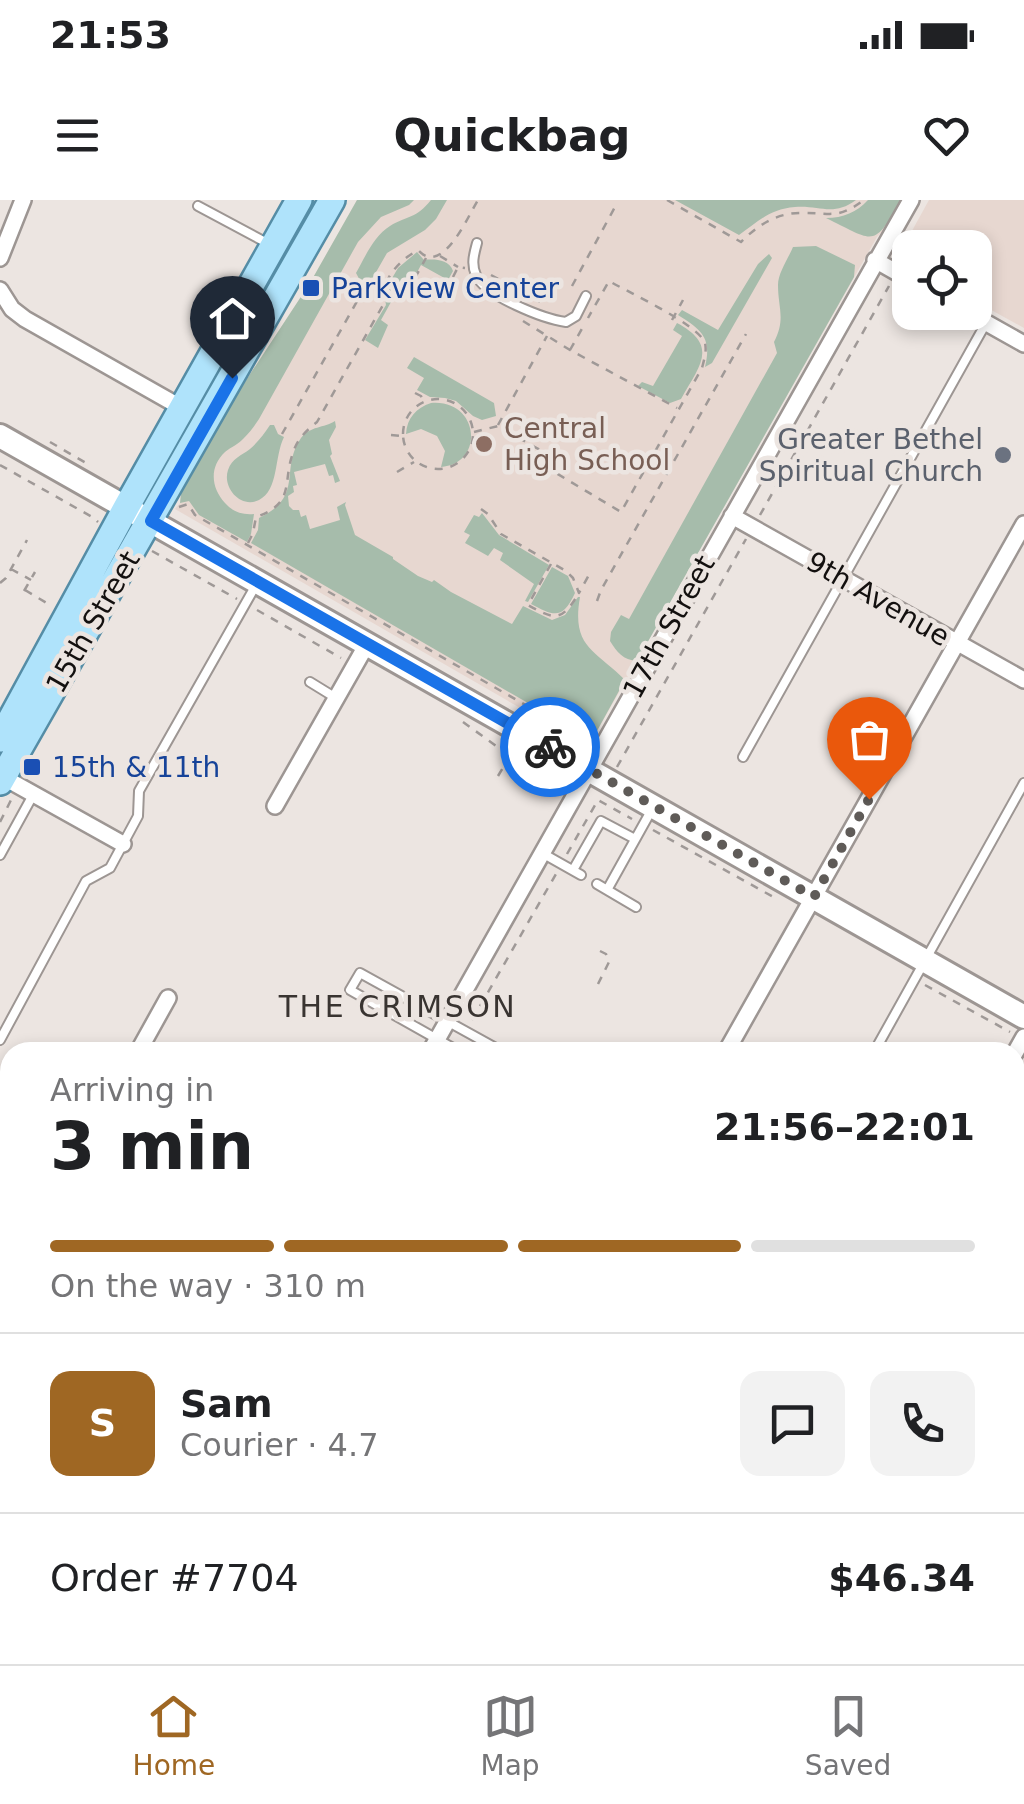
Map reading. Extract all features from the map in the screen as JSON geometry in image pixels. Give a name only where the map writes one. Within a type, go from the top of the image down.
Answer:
[{"type":"main road","name":"15th Street","points":[[0,739],[299,200]]},
{"type":"main road","name":"15th Street","points":[[1,773],[156,512],[332,200]]},
{"type":"main road","points":[[0,436],[34,444],[127,506],[156,512],[258,581],[814,897],[919,969],[1024,1017]]},
{"type":"street","points":[[0,258],[23,200]]},
{"type":"street","name":"17th Street","points":[[436,1042],[910,200]]},
{"type":"street","points":[[876,260],[892,269]]},
{"type":"street","points":[[0,290],[12,309],[25,319],[182,408]]},
{"type":"street","points":[[992,326],[1024,344]]},
{"type":"street","name":"9th Avenue","points":[[732,516],[1024,680]]},
{"type":"street","points":[[732,1042],[1024,524]]},
{"type":"street","points":[[275,806],[367,644]]},
{"type":"street","points":[[1,773],[122,844]]},
{"type":"street","points":[[144,1042],[168,998]]},
{"type":"lane","points":[[198,206],[272,246]]},
{"type":"lane","points":[[477,243],[473,259],[482,284],[541,317],[566,322],[576,316],[586,296]]},
{"type":"lane","points":[[743,758],[982,330]]},
{"type":"lane","points":[[0,1040],[86,881],[110,868],[138,816],[139,791],[258,581]]},
{"type":"lane","points":[[310,682],[336,698]]},
{"type":"lane","points":[[879,1042],[1024,783]]},
{"type":"lane","points":[[0,855],[33,795]]},
{"type":"lane","points":[[607,890],[654,806]]},
{"type":"lane","points":[[542,853],[577,873],[597,837],[601,821],[635,838]]},
{"type":"lane","points":[[617,848],[627,853]]},
{"type":"lane","points":[[608,864],[618,870]]},
{"type":"lane","points":[[597,884],[636,907]]},
{"type":"lane","points":[[428,1042],[350,990],[360,973],[485,1042]]},
{"type":"path","points":[[248,545],[256,516],[281,501],[293,452],[302,434],[317,422],[383,305],[382,292],[397,264],[418,250],[426,258],[438,256],[454,240],[478,200]]},
{"type":"path","points":[[667,200],[742,242],[757,226],[775,217],[802,212],[844,213],[864,200]]},
{"type":"path","points":[[572,286],[615,207]]},
{"type":"path","points":[[438,256],[467,269]]},
{"type":"path","points":[[407,292],[426,258]]},
{"type":"path","points":[[452,278],[458,268]]},
{"type":"path","points":[[491,275],[540,302]]},
{"type":"path","points":[[474,432],[498,426],[546,454],[541,464],[621,512],[702,368],[705,344],[692,328],[609,281],[570,350]]},
{"type":"path","points":[[282,434],[364,288]]},
{"type":"path","points":[[673,319],[684,300]]},
{"type":"path","points":[[516,317],[678,408]]},
{"type":"path","points":[[498,426],[552,326]]},
{"type":"path","points":[[597,601],[746,334]]},
{"type":"path","points":[[415,393],[423,403]]},
{"type":"path","points":[[434,399],[446,400],[465,411],[474,432],[468,454],[449,468],[438,470],[416,462],[408,453],[404,436],[407,419],[414,410],[434,399]]},
{"type":"path","points":[[391,435],[404,436]]},
{"type":"path","points":[[34,444],[90,465]]},
{"type":"path","points":[[397,472],[416,462]]},
{"type":"path","points":[[0,465],[98,523]]},
{"type":"path","points":[[156,512],[188,504],[195,514],[602,748]]},
{"type":"path","points":[[481,509],[501,534],[573,578],[579,593]]},
{"type":"path","points":[[0,583],[27,540]]},
{"type":"path","points":[[552,563],[528,605],[549,617],[569,610],[590,573]]},
{"type":"path","points":[[11,568],[30,580]]},
{"type":"path","points":[[35,572],[25,590],[52,606]]},
{"type":"path","points":[[463,722],[556,784],[560,800]]},
{"type":"path","points":[[498,776],[510,755]]},
{"type":"path","points":[[598,984],[609,962],[600,951]]},
{"type":"path","points":[[919,969],[1023,1038]]},
{"type":"shaded area","name":"Central High School","points":[[357,200],[901,200],[588,747],[175,509],[237,394],[310,283]]},
{"type":"shaded area","points":[[929,200],[1024,200],[1024,328],[992,310],[992,230],[912,230]]},
{"type":"green space","points":[[357,200],[414,200],[381,217],[358,242],[259,419],[216,464],[214,478],[220,497],[235,511],[254,514],[247,542],[199,515],[189,501],[180,503],[181,494],[237,394],[310,283]]},
{"type":"green space","points":[[431,200],[447,200],[425,230],[387,253],[367,288],[363,286],[356,273],[375,241],[384,230],[416,214]]},
{"type":"green space","points":[[675,200],[856,200],[833,209],[778,210],[739,235]]},
{"type":"green space","points":[[868,200],[901,200],[878,234],[863,236],[826,218],[849,214]]},
{"type":"green space","points":[[816,246],[855,265],[854,277],[637,661],[628,659],[610,641],[611,632],[621,615],[629,619],[777,353],[774,342],[781,320],[778,280],[793,247]]},
{"type":"green space","points":[[417,252],[424,260],[445,262],[453,271],[448,280],[421,265],[404,297],[396,293],[381,320],[388,325],[378,348],[365,340],[386,305],[384,292],[398,268]]},
{"type":"green space","points":[[769,254],[772,258],[712,363],[705,367],[707,349],[703,336],[678,315],[682,310],[718,330],[758,264]]},
{"type":"green space","points":[[677,323],[698,340],[702,357],[681,399],[670,403],[638,386],[642,382],[653,386],[682,336],[673,330]]},
{"type":"green space","points":[[414,357],[494,403],[496,416],[482,420],[456,401],[430,397],[417,390],[424,378],[407,368]]},
{"type":"green space","points":[[431,403],[447,404],[459,411],[471,432],[465,455],[441,467],[445,451],[437,436],[421,429],[406,434],[413,414]]},
{"type":"green space","points":[[335,421],[329,440],[330,456],[340,481],[335,483],[325,464],[294,472],[297,485],[288,496],[289,506],[299,510],[301,517],[306,515],[310,529],[340,520],[337,507],[346,502],[355,535],[418,576],[434,580],[512,624],[523,606],[552,620],[565,615],[580,597],[578,614],[583,638],[625,680],[592,740],[251,543],[259,518],[273,510],[287,491],[301,438]]},
{"type":"green space","points":[[270,425],[284,437],[273,481],[259,500],[246,502],[230,490],[228,470]]},
{"type":"green space","points":[[482,513],[499,535],[549,565],[528,602],[525,601],[534,584],[500,560],[503,553],[494,548],[488,556],[465,543],[470,535],[464,532],[474,515],[479,517]]},
{"type":"green space","points":[[552,567],[568,576],[575,593],[558,613],[531,604]]},
{"type":"way so far","points":[[550,747],[814,897],[869,799]]},
{"type":"place","name":"Parkview Center","points":[[311,288]]},
{"type":"place","name":"Central High School","points":[[484,444]]},
{"type":"place","name":"Greater Bethel Spiritual Church","points":[[1003,455]]},
{"type":"place","name":"15th & 11th","points":[[32,767]]},
{"type":"district","name":"THE CRIMSON","points":[[398,1006]]},
{"type":"route","points":[[232,378],[151,521],[550,747]]}]
